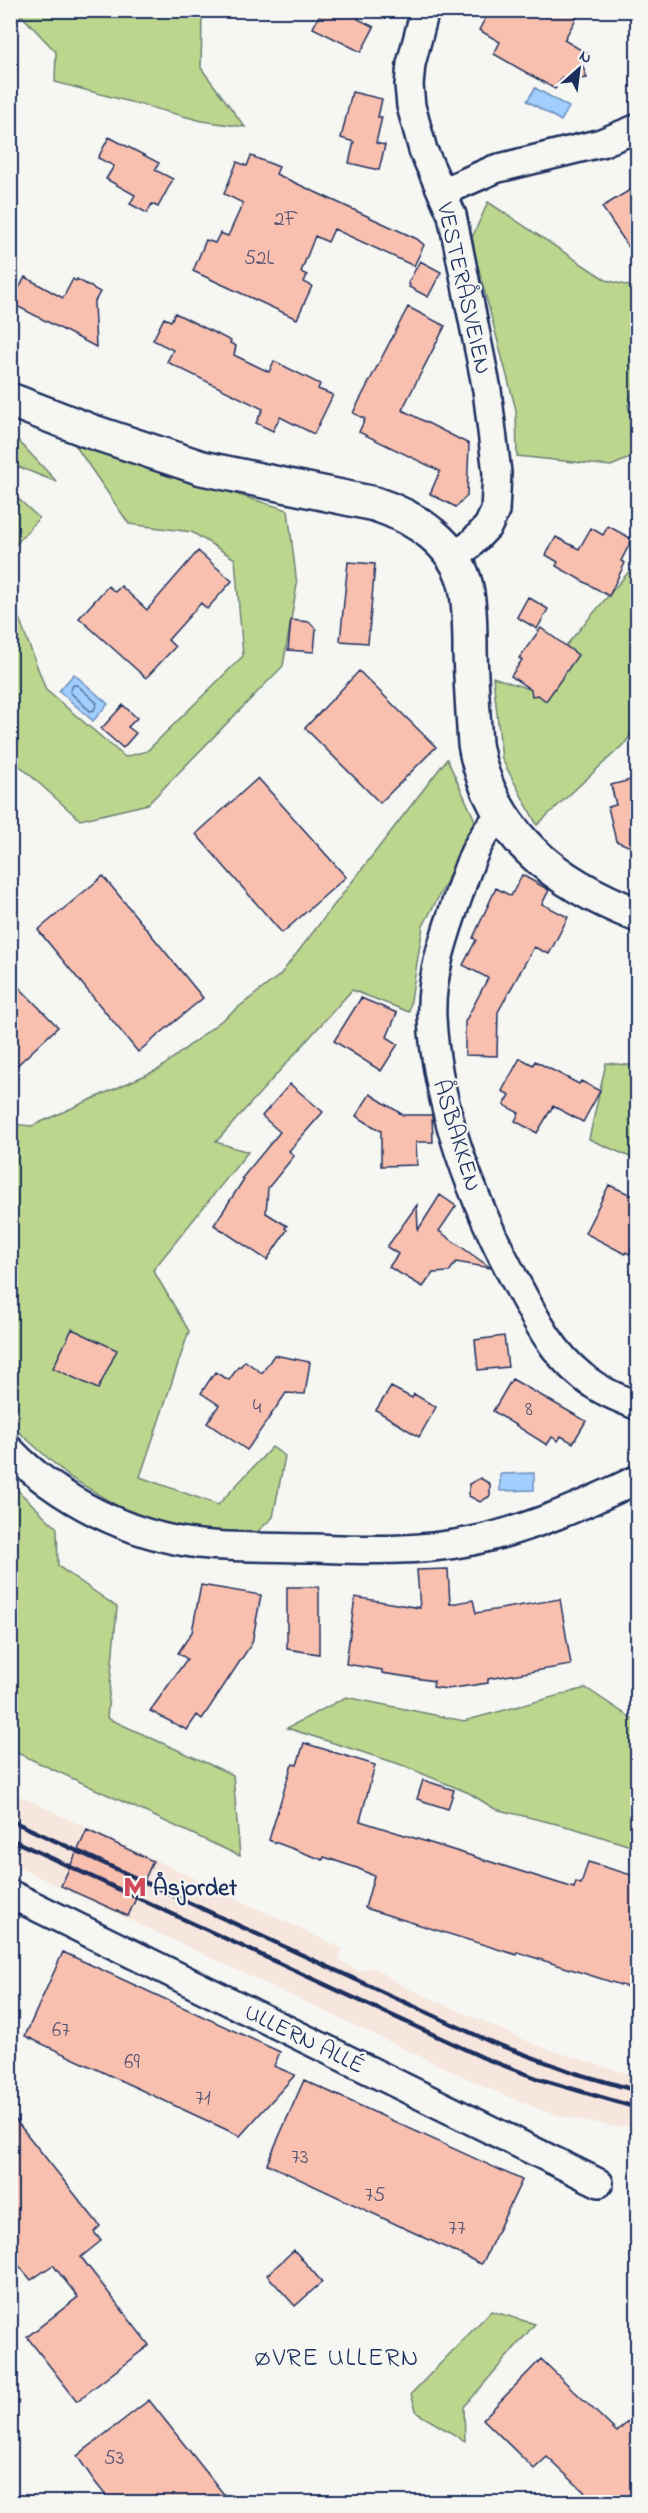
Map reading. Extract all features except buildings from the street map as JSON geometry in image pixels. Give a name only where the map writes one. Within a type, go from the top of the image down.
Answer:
[{"type":"street","name":"VESTERÅSVEIEN","points":[[425,10],[415,43],[409,85],[411,106],[423,150],[452,215],[487,390],[497,473],[495,511],[488,526],[469,546],[452,555]]},
{"type":"street","points":[[443,192],[495,169],[601,143],[638,128]]},
{"type":"street","points":[[10,400],[90,431],[202,468],[375,504],[397,511],[416,521],[437,538],[452,555],[466,586],[472,704],[479,766],[488,791],[501,815],[528,850],[551,870],[581,889],[638,915]]},
{"type":"street","name":"ÅSBAKKEN","points":[[501,815],[484,834],[473,856],[438,961],[432,1017],[442,1085],[451,1124],[469,1180],[492,1234],[538,1323],[558,1351],[581,1376],[599,1389],[638,1406]]},
{"type":"street","points":[[10,1450],[41,1477],[89,1509],[138,1530],[198,1544],[371,1550],[441,1546],[518,1529],[632,1490]]},
{"type":"street","name":"ULLERN ALLÉ","points":[[10,1894],[599,2183]]},
{"type":"shaded area","points":[[11,1792],[343,1949],[338,1960],[359,1971],[372,1967],[403,1986],[536,2045],[601,2066],[637,2074],[637,2124],[618,2127],[574,2119],[543,2111],[490,2089],[11,1864]]},
{"type":"green space","points":[[11,10],[187,11],[202,18],[201,68],[245,127],[202,121],[55,82],[56,52],[22,16],[11,21]]},
{"type":"green space","points":[[488,202],[606,280],[637,288],[637,381],[628,406],[637,443],[637,455],[611,466],[517,456],[516,410],[471,240]]},
{"type":"green space","points":[[11,433],[57,482],[11,464]]},
{"type":"green space","points":[[75,445],[288,510],[297,585],[283,666],[148,804],[80,820],[11,758],[10,594],[46,690],[125,757],[147,751],[243,656],[235,559],[192,532],[129,524]]},
{"type":"green space","points":[[11,492],[39,518],[11,550]]},
{"type":"green space","points":[[637,562],[637,724],[626,742],[537,825],[502,759],[493,677],[529,689]]},
{"type":"green space","points":[[447,759],[477,825],[423,926],[409,1012],[352,990],[216,1142],[248,1152],[153,1270],[189,1331],[140,1477],[218,1505],[272,1447],[285,1456],[273,1517],[254,1535],[196,1539],[137,1518],[68,1476],[11,1425],[11,1124],[32,1126],[159,1069],[280,975]]},
{"type":"green space","points":[[606,1063],[637,1066],[637,1160],[589,1139]]},
{"type":"green space","points":[[11,1484],[57,1528],[58,1566],[117,1607],[107,1718],[233,1775],[240,1856],[11,1750]]},
{"type":"green space","points":[[586,1688],[637,1722],[637,1848],[573,1828],[495,1809],[469,1793],[399,1764],[287,1728],[346,1697],[464,1721]]},
{"type":"green space","points":[[491,2311],[535,2324],[464,2407],[465,2441],[417,2413],[411,2394]]},
{"type":"water","points":[[535,88],[569,107],[561,121],[527,101]]},
{"type":"water","points":[[74,674],[108,704],[93,721],[59,691]]},
{"type":"water","points":[[534,1473],[534,1490],[500,1491],[500,1474]]},
{"type":"railway","points":[[10,1820],[491,2042],[575,2073],[638,2091]]},
{"type":"railway","points":[[10,1839],[484,2058],[539,2079],[638,2108]]},
{"type":"place","name":"Åsjordet","points":[[135,1887]]},
{"type":"district","name":"ØVRE ULLERN","points":[[337,2356]]}]
